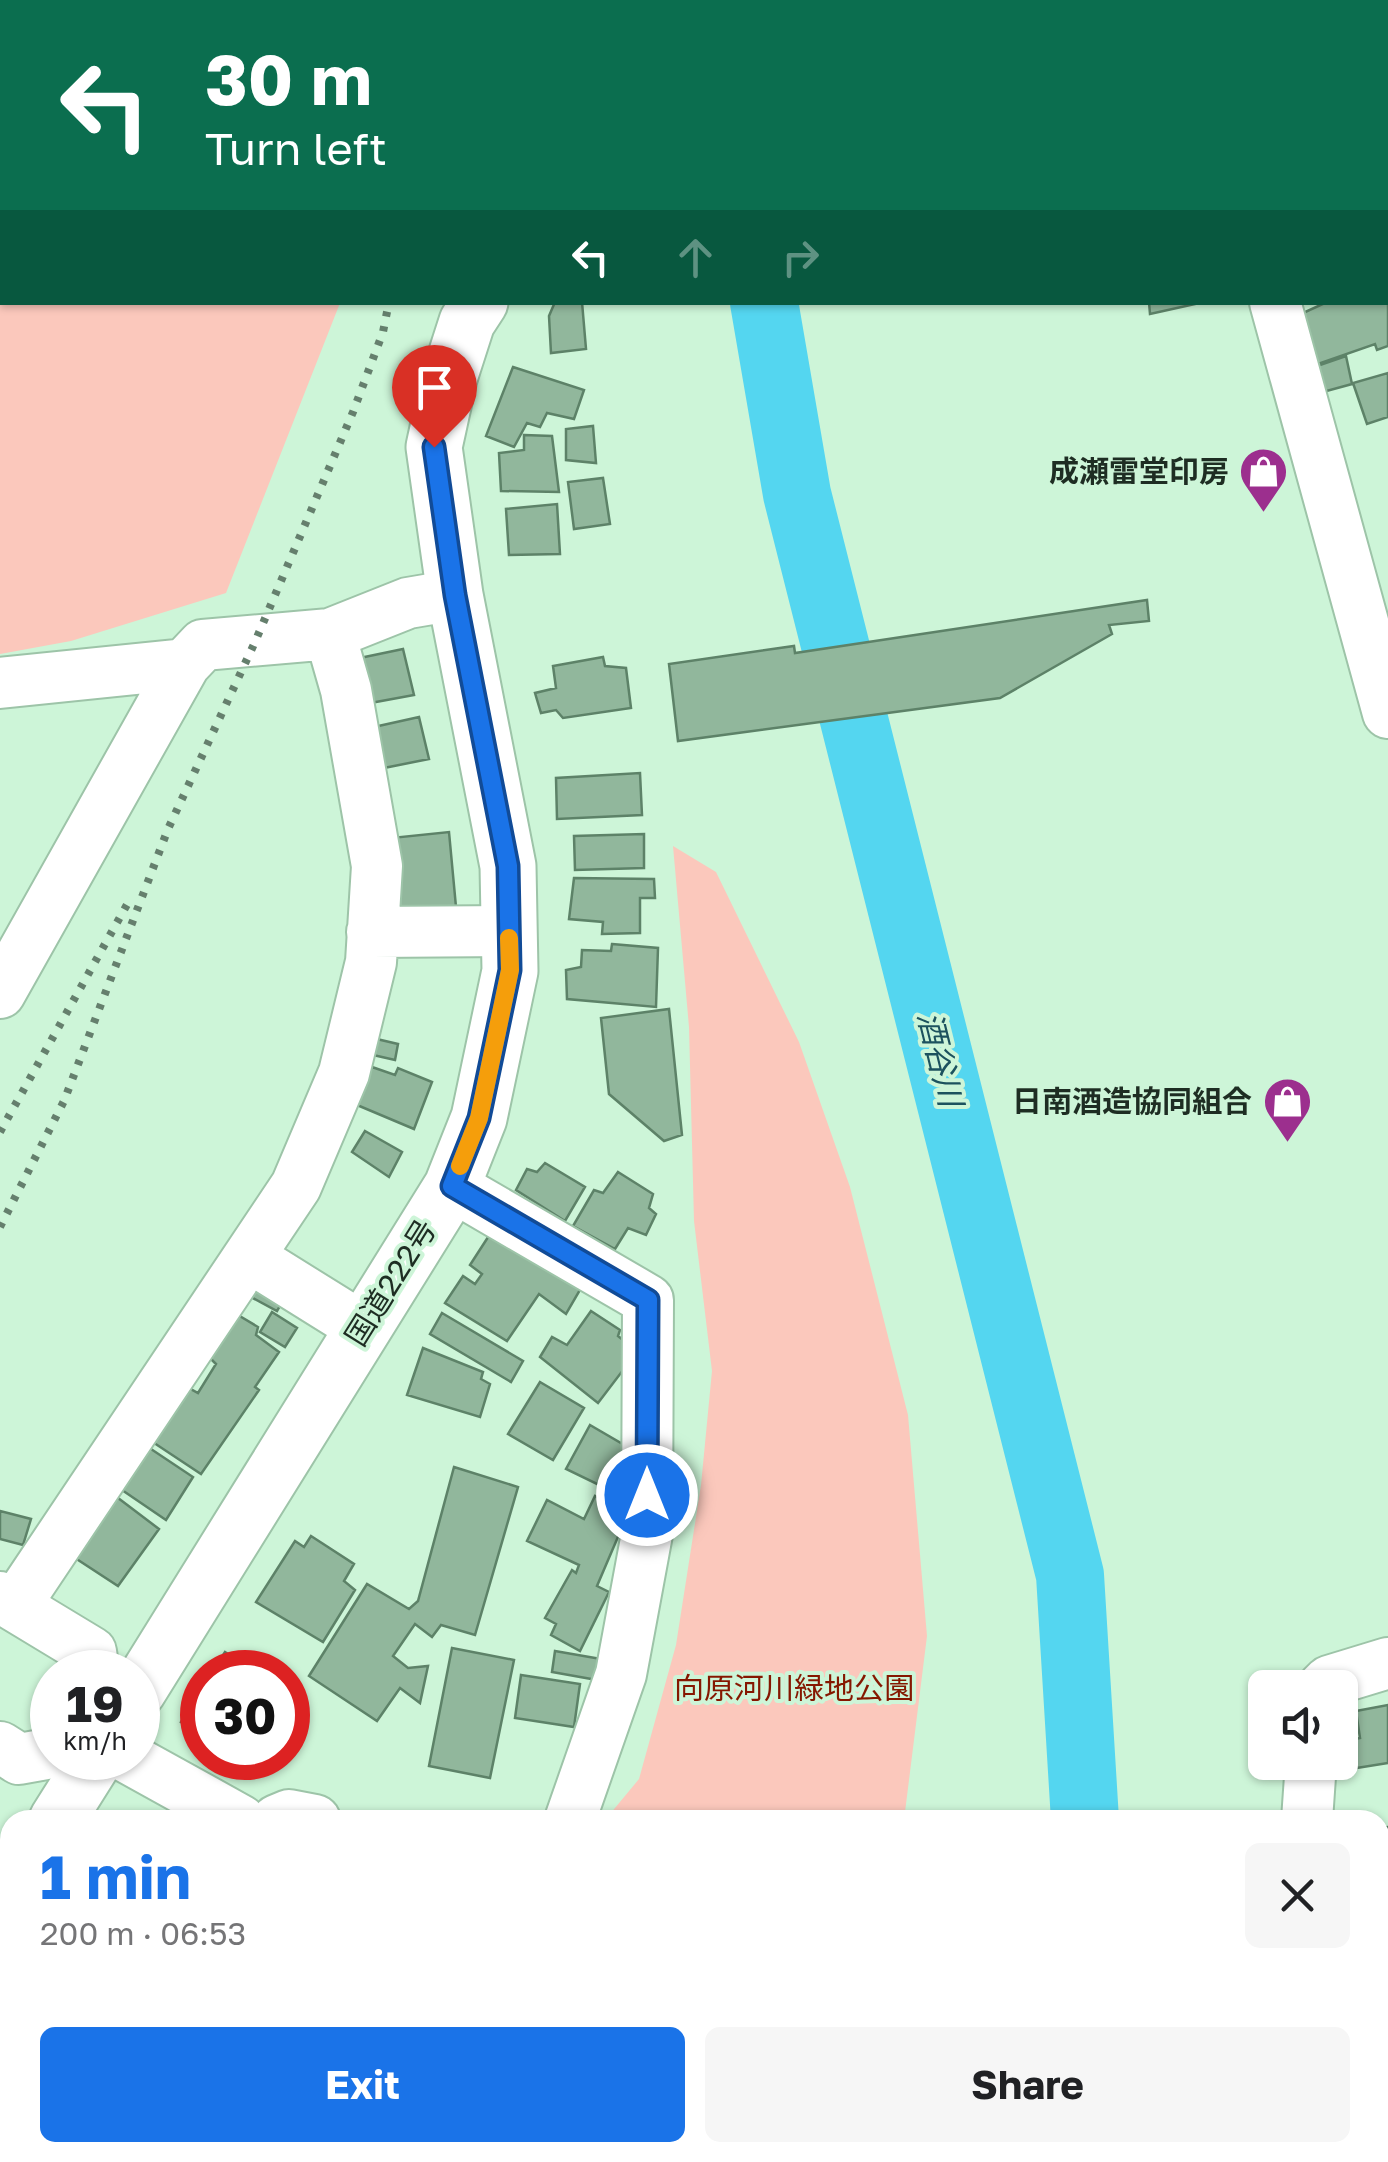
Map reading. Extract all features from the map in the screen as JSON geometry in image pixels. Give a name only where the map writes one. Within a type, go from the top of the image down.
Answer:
[{"type":"highway","name":"国道222号","points":[[160,1656],[452,1186],[479,1118],[510,970],[508,866],[455,595],[434,447],[449,378],[467,322],[478,305]]},
{"type":"highway","points":[[63,1810],[82,1780]]},
{"type":"street","points":[[1276,305],[1388,712]]},
{"type":"street","points":[[0,993],[185,664],[203,644],[330,634],[408,603],[455,595]]},
{"type":"street","points":[[87,1650],[8,1600],[296,1186],[344,1073],[370,962],[377,866],[346,690],[330,634]]},
{"type":"street","points":[[0,682],[185,664]]},
{"type":"street","points":[[372,932],[509,931]]},
{"type":"street","points":[[452,1186],[648,1300],[647,1534],[621,1674],[573,1810]]},
{"type":"street","points":[[249,1257],[363,1328]]},
{"type":"street","points":[[1358,1672],[1388,1663]]},
{"type":"street","points":[[0,1747],[19,1759],[30,1757]]},
{"type":"street","points":[[160,1776],[222,1810]]},
{"type":"street","points":[[1308,1810],[1310,1780]]},
{"type":"green space","points":[[0,305],[339,305],[226,593],[71,641],[0,654]]},
{"type":"green space","name":"向原河川緑地公園","points":[[673,846],[716,872],[799,1042],[850,1187],[908,1415],[927,1636],[905,1810],[613,1810],[639,1779],[676,1645],[701,1485],[712,1371],[694,1221],[689,1027]]},
{"type":"building","points":[[554,305],[582,305],[586,349],[551,353],[549,316]]},
{"type":"building","points":[[1149,305],[1190,305],[1150,314]]},
{"type":"building","points":[[1320,305],[1388,305],[1388,346],[1377,350],[1375,344],[1318,364],[1303,313]]},
{"type":"building","points":[[1346,356],[1352,384],[1323,392],[1317,366]]},
{"type":"building","points":[[513,367],[584,390],[574,419],[547,413],[540,427],[527,423],[514,447],[486,436]]},
{"type":"building","points":[[1388,373],[1388,417],[1367,424],[1353,383]]},
{"type":"building","points":[[593,426],[596,463],[566,460],[566,429]]},
{"type":"building","points":[[524,435],[552,436],[559,492],[501,491],[499,453],[524,450]]},
{"type":"building","points":[[603,478],[610,524],[574,529],[568,482]]},
{"type":"building","points":[[557,504],[560,554],[509,555],[506,509]]},
{"type":"building","points":[[1147,600],[1149,621],[1109,625],[1112,634],[1000,698],[678,741],[669,664],[794,646],[795,653]]},
{"type":"building","points":[[403,649],[414,695],[365,704],[355,659]]},
{"type":"building","points":[[603,657],[605,666],[626,668],[631,708],[563,718],[556,710],[541,713],[535,693],[556,688],[553,666]]},
{"type":"building","points":[[419,717],[429,759],[384,768],[374,727]]},
{"type":"building","points":[[640,773],[642,815],[557,819],[556,778]]},
{"type":"building","points":[[449,832],[456,907],[398,913],[391,838]]},
{"type":"building","points":[[644,834],[644,868],[575,870],[574,836]]},
{"type":"building","points":[[574,878],[654,879],[655,898],[640,898],[640,933],[602,934],[603,922],[569,919]]},
{"type":"building","points":[[612,944],[658,948],[656,1007],[567,999],[566,970],[581,967],[582,950],[611,951]]},
{"type":"building","points":[[669,1009],[682,1135],[664,1141],[609,1094],[601,1018]]},
{"type":"building","points":[[364,1036],[398,1044],[395,1060],[360,1052]]},
{"type":"building","points":[[372,1067],[395,1075],[398,1068],[432,1082],[414,1129],[357,1105]]},
{"type":"building","points":[[365,1131],[402,1152],[389,1177],[352,1152]]},
{"type":"building","points":[[545,1163],[585,1187],[565,1221],[516,1190],[527,1169],[537,1172]]},
{"type":"building","points":[[618,1172],[653,1194],[649,1208],[656,1214],[646,1235],[628,1228],[615,1249],[573,1226],[594,1190],[603,1193]]},
{"type":"building","points":[[492,1231],[584,1283],[566,1314],[539,1294],[507,1341],[445,1303],[463,1276],[475,1284],[482,1274],[470,1265]]},
{"type":"building","points":[[257,1280],[286,1295],[277,1311],[249,1296]]},
{"type":"building","points":[[591,1311],[620,1330],[618,1336],[628,1344],[630,1361],[598,1403],[540,1357],[552,1337],[567,1345]]},
{"type":"building","points":[[272,1312],[297,1328],[285,1347],[260,1332]]},
{"type":"building","points":[[442,1313],[523,1361],[511,1382],[430,1334]]},
{"type":"building","points":[[238,1315],[258,1327],[256,1335],[279,1352],[255,1387],[259,1390],[201,1474],[142,1435],[176,1381],[198,1393],[216,1364],[209,1357]]},
{"type":"building","points":[[423,1348],[483,1372],[481,1379],[490,1384],[480,1417],[407,1395]]},
{"type":"building","points":[[540,1382],[584,1408],[553,1460],[508,1434]]},
{"type":"building","points":[[590,1425],[631,1449],[626,1498],[566,1469]]},
{"type":"building","points":[[127,1433],[193,1477],[166,1520],[97,1473]]},
{"type":"building","points":[[454,1467],[518,1487],[475,1635],[441,1625],[432,1637],[415,1624],[393,1656],[408,1668],[428,1666],[420,1703],[400,1688],[377,1721],[310,1677],[367,1584],[409,1609],[418,1601]]},
{"type":"building","points":[[93,1479],[159,1529],[118,1586],[49,1541]]},
{"type":"building","points":[[595,1496],[629,1511],[597,1586],[609,1592],[580,1651],[551,1635],[556,1624],[545,1618],[572,1570],[576,1573],[579,1565],[527,1541],[547,1500],[584,1519]]},
{"type":"building","points":[[0,1511],[31,1519],[23,1545],[0,1539]]},
{"type":"building","points":[[311,1536],[354,1564],[344,1581],[355,1590],[323,1642],[256,1602],[295,1541],[304,1547]]},
{"type":"building","points":[[452,1648],[514,1660],[490,1778],[429,1766]]},
{"type":"building","points":[[555,1651],[601,1659],[597,1680],[552,1672]]},
{"type":"building","points":[[521,1675],[580,1684],[574,1727],[515,1718]]},
{"type":"building","points":[[1388,1705],[1388,1763],[1358,1768],[1358,1711]]},
{"type":"waterway","name":"酒谷川","points":[[765,305],[797,494],[1070,1575],[1084,1810]]},
{"type":"railway","points":[[0,1227],[64,1101],[168,829],[255,642],[353,412],[383,332],[388,305]]},
{"type":"railway","points":[[0,1132],[129,901]]},
{"type":"slow traffic","points":[[460,1166],[479,1118],[510,970],[509,938]]},
{"type":"place","name":"成瀬雷堂印房","points":[[1264,514]]},
{"type":"place","name":"日南酒造協同組合","points":[[1287,1144]]},
{"type":"route","points":[[434,447],[455,595],[508,866],[510,970],[479,1118],[452,1186],[648,1300],[647,1495]]}]
